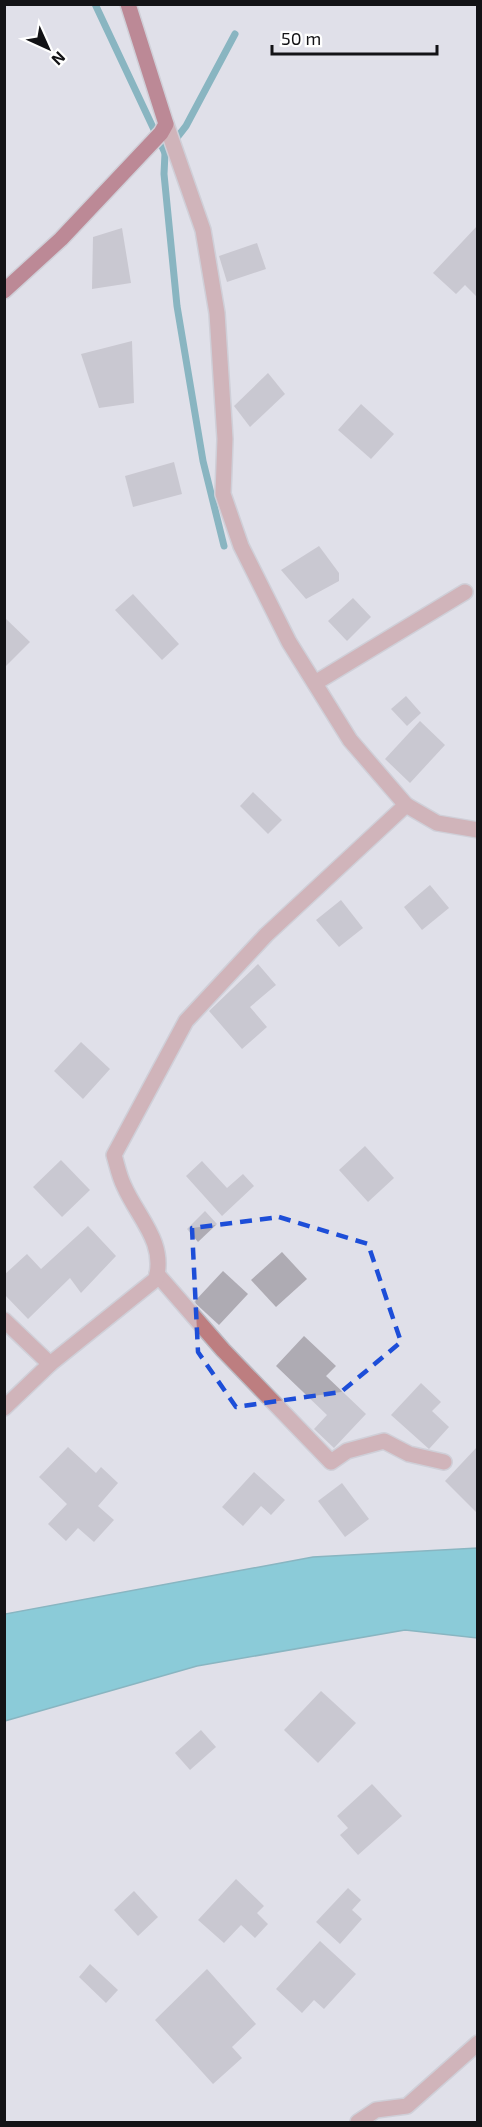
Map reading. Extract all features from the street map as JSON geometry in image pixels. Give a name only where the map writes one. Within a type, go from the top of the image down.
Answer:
[{"type":"main road","points":[[4,291],[61,239],[165,135],[128,4]]},
{"type":"street","points":[[165,135],[203,230],[217,314],[225,439],[223,494],[241,546],[289,642],[350,740],[406,805],[437,823],[477,830]]},
{"type":"street","points":[[315,682],[465,591]]},
{"type":"street","points":[[4,1408],[50,1364],[156,1280],[160,1263],[152,1233],[123,1185],[114,1155],[186,1021],[266,935],[406,805]]},
{"type":"street","points":[[158,1274],[223,1350],[331,1462],[347,1451],[384,1441],[409,1454],[444,1462]]},
{"type":"street","points":[[4,1320],[50,1364]]},
{"type":"street","points":[[358,2122],[376,2110],[407,2106],[477,2043]]},
{"type":"highlighted area","points":[[279,1217],[368,1244],[401,1342],[341,1392],[236,1407],[198,1352],[192,1228]]},
{"type":"water","points":[[477,1548],[477,1638],[405,1630],[197,1666],[5,1721],[5,1614],[313,1557]]},
{"type":"building","points":[[477,226],[477,297],[465,285],[456,294],[433,273]]},
{"type":"building","points":[[122,228],[131,283],[92,289],[93,237]]},
{"type":"building","points":[[257,243],[266,269],[227,282],[219,256]]},
{"type":"building","points":[[132,341],[134,403],[99,408],[81,354]]},
{"type":"building","points":[[268,373],[285,394],[250,427],[234,406]]},
{"type":"building","points":[[361,404],[394,434],[371,459],[338,430]]},
{"type":"building","points":[[174,462],[182,494],[133,507],[125,476]]},
{"type":"building","points":[[319,546],[339,573],[339,581],[306,599],[281,570]]},
{"type":"building","points":[[133,594],[179,644],[162,660],[115,610]]},
{"type":"building","points":[[353,598],[371,617],[347,641],[328,621]]},
{"type":"building","points":[[4,617],[30,642],[4,668]]},
{"type":"building","points":[[406,696],[421,713],[407,726],[391,709]]},
{"type":"building","points":[[420,721],[445,745],[410,783],[385,759]]},
{"type":"building","points":[[253,792],[282,820],[268,834],[240,806]]},
{"type":"building","points":[[430,885],[449,908],[422,930],[404,907]]},
{"type":"building","points":[[341,900],[363,928],[339,947],[316,920]]},
{"type":"building","points":[[258,964],[276,985],[250,1007],[267,1027],[242,1049],[209,1011]]},
{"type":"building","points":[[81,1042],[110,1069],[83,1099],[54,1071]]},
{"type":"building","points":[[365,1146],[394,1178],[368,1202],[339,1170]]},
{"type":"building","points":[[61,1160],[90,1190],[62,1217],[33,1187]]},
{"type":"building","points":[[202,1161],[227,1188],[243,1174],[254,1186],[222,1216],[186,1176]]},
{"type":"building","points":[[205,1211],[217,1224],[198,1242],[187,1229]]},
{"type":"building","points":[[88,1226],[116,1256],[81,1293],[70,1278],[28,1319],[4,1294],[4,1275],[27,1254],[41,1269]]},
{"type":"building","points":[[282,1252],[307,1279],[276,1307],[251,1280]]},
{"type":"building","points":[[223,1271],[248,1294],[219,1325],[194,1302]]},
{"type":"building","points":[[304,1336],[336,1366],[326,1376],[366,1414],[334,1448],[314,1429],[327,1415],[276,1366]]},
{"type":"building","points":[[421,1383],[441,1402],[432,1411],[449,1427],[429,1449],[391,1415]]},
{"type":"building","points":[[68,1447],[96,1473],[101,1467],[118,1483],[98,1506],[114,1520],[94,1542],[78,1528],[66,1541],[48,1524],[67,1504],[39,1477]]},
{"type":"building","points":[[477,1447],[477,1513],[445,1481]]},
{"type":"building","points":[[254,1472],[285,1500],[271,1515],[261,1506],[243,1526],[222,1507]]},
{"type":"building","points":[[342,1483],[369,1519],[345,1537],[318,1501]]},
{"type":"building","points":[[321,1691],[356,1723],[318,1763],[284,1730]]},
{"type":"building","points":[[201,1730],[216,1747],[190,1770],[175,1753]]},
{"type":"building","points":[[372,1784],[402,1816],[358,1855],[340,1835],[348,1828],[337,1816]]},
{"type":"building","points":[[236,1879],[264,1906],[257,1913],[268,1924],[255,1938],[241,1925],[224,1943],[198,1920]]},
{"type":"building","points":[[348,1888],[361,1900],[352,1910],[362,1919],[340,1944],[316,1922]]},
{"type":"building","points":[[134,1891],[158,1917],[138,1936],[114,1910]]},
{"type":"building","points":[[320,1941],[356,1974],[324,2009],[314,2000],[302,2013],[276,1989]]},
{"type":"building","points":[[90,1964],[118,1990],[106,2003],[79,1977]]},
{"type":"building","points":[[207,1969],[256,2024],[232,2047],[242,2058],[213,2084],[155,2020]]},
{"type":"waterway","points":[[95,4],[165,153]]},
{"type":"waterway","points":[[224,546],[203,461],[177,306],[164,174],[165,153],[186,126],[235,34]]}]
